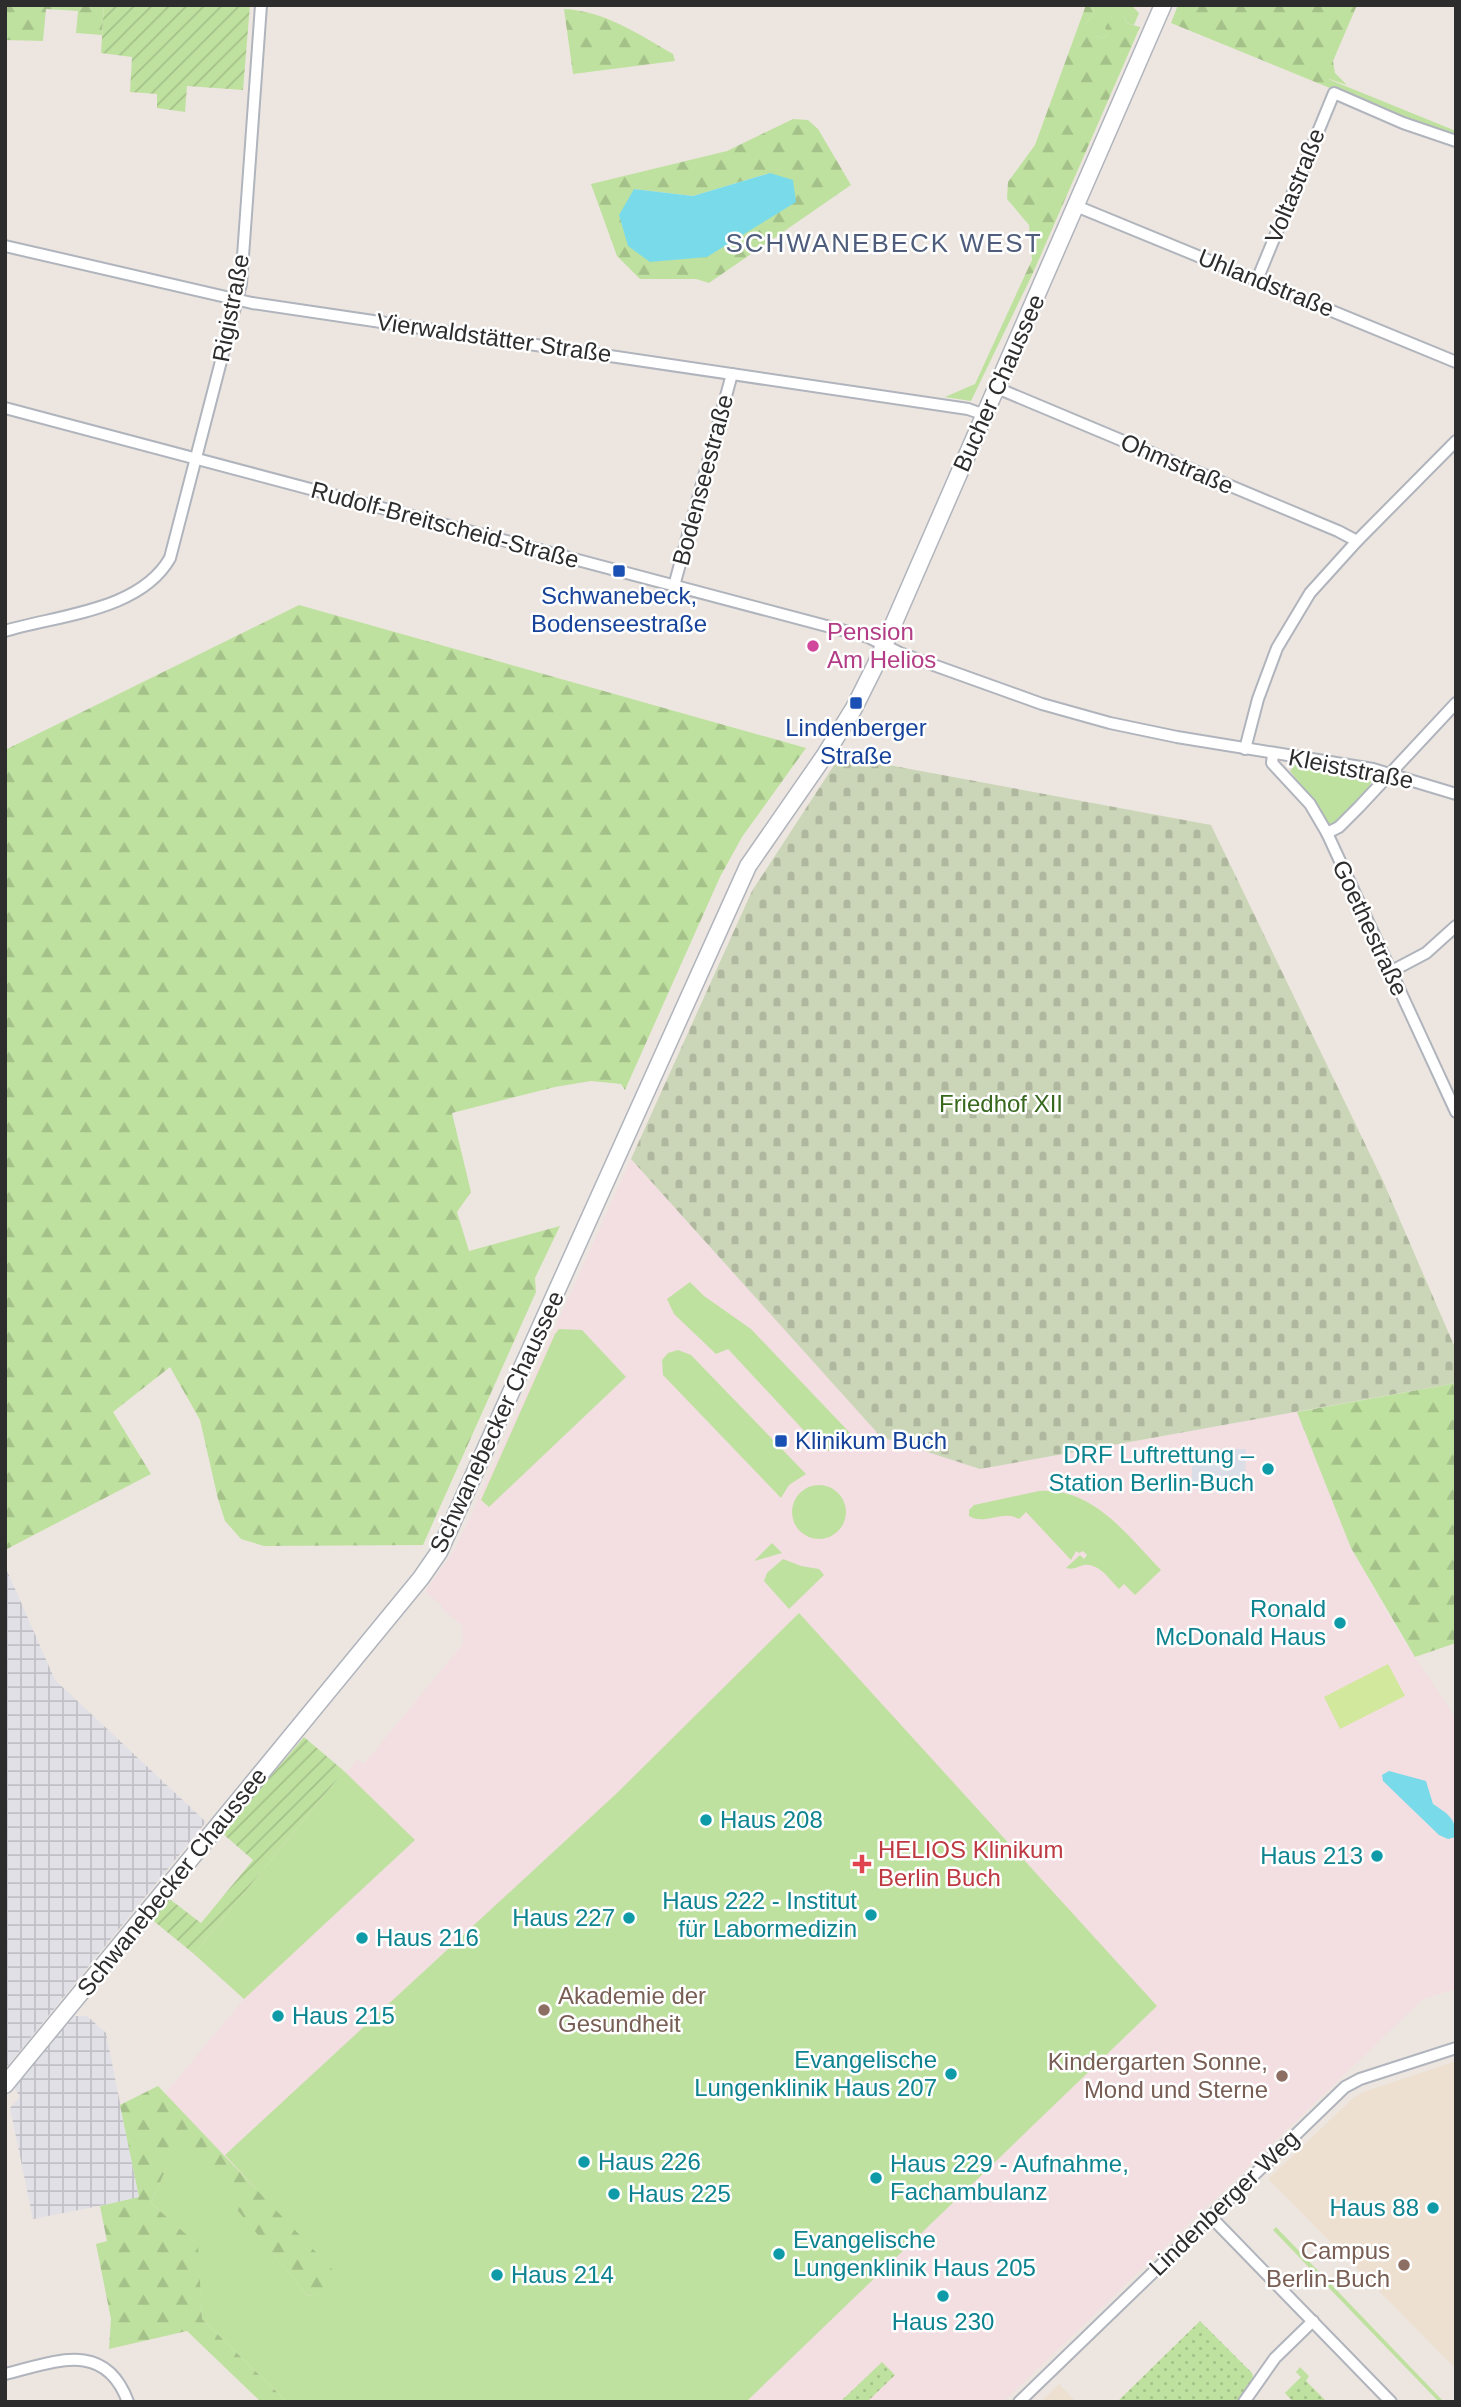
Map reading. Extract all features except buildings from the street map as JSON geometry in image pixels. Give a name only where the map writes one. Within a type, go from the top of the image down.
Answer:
[{"type":"main road","name":"Bucher Chaussee","points":[[825,755],[853,708],[884,645],[1163,5]]},
{"type":"main road","name":"Schwanebecker Chaussee","points":[[5,2085],[432,1563],[486,1450],[748,866],[825,755]]},
{"type":"street","name":"Rigistraße","points":[[5,631],[119,601],[154,579],[168,562],[241,284],[261,5]]},
{"type":"street","name":"Voltastraße","points":[[1257,280],[1334,93],[1403,123],[1456,141]]},
{"type":"street","name":"Uhlandstraße","points":[[1076,206],[1456,362]]},
{"type":"street","name":"Vierwaldstätter Straße","points":[[5,246],[237,300],[968,409],[985,415]]},
{"type":"street","name":"Bodenseestraße","points":[[674,586],[732,374]]},
{"type":"street","name":"Ohmstraße","points":[[997,388],[1338,531],[1356,541]]},
{"type":"street","name":"Rudolf-Breitscheid-Straße","points":[[5,408],[868,637],[884,645]]},
{"type":"street","points":[[884,645],[1042,704],[1137,729],[1245,749],[1258,699],[1277,648],[1310,593],[1356,541],[1456,441]]},
{"type":"street","points":[[1327,833],[1339,827],[1456,704]]},
{"type":"street","name":"Kleiststraße","points":[[1245,749],[1389,772],[1456,794]]},
{"type":"street","name":"Goethestraße","points":[[1273,754],[1272,763],[1310,804],[1327,833],[1456,1111]]},
{"type":"street","points":[[1390,972],[1426,954],[1456,926]]},
{"type":"street","name":"Lindenberger Weg","points":[[1018,2402],[1345,2087],[1360,2079],[1456,2048]]},
{"type":"street","points":[[1211,2217],[1391,2402]]},
{"type":"street","points":[[1244,2402],[1275,2358],[1313,2321]]},
{"type":"street","points":[[5,2374],[79,2358],[100,2366],[115,2377],[128,2402]]},
{"type":"shaded area","name":"HELIOS Klinikum Berlin Buch","points":[[631,1159],[881,1437],[980,1469],[1297,1412],[1351,1548],[1399,1633],[1456,1719],[1456,1989],[1423,1999],[1003,2402],[443,2402],[160,2100],[244,1999],[194,1954],[344,1771],[346,1773],[357,1760],[364,1764],[463,1644],[462,1625],[425,1592],[455,1549]]},
{"type":"shaded area","points":[[1192,1449],[1246,1449],[1245,1488],[1192,1489]]},
{"type":"shaded area","points":[[5,1566],[55,1680],[206,1822],[5,2069]]},
{"type":"shaded area","points":[[74,2016],[87,2016],[106,2033],[139,2198],[33,2219],[10,2108],[20,2097],[14,2087]]},
{"type":"shaded area","name":"Campus Berlin-Buch","points":[[1456,2061],[1456,2369],[1268,2179],[1353,2098],[1363,2092]]},
{"type":"shaded area","points":[[1059,2384],[1076,2402],[1041,2402]]},
{"type":"green space","points":[[5,5],[104,5],[102,35],[76,33],[78,11],[46,9],[43,41],[5,40]]},
{"type":"green space","points":[[104,5],[250,5],[243,90],[187,86],[185,112],[157,108],[157,94],[130,92],[132,57],[101,53]]},
{"type":"green space","points":[[1086,5],[1094,5],[1093,14],[1086,24],[1097,29],[1095,36],[1103,38],[1108,34],[1105,28],[1115,14],[1125,17],[1126,23],[1140,27],[1033,273],[1025,275],[1032,260],[1029,225],[1007,199],[1008,182],[1035,145]]},
{"type":"green space","points":[[1094,5],[1131,5],[1139,13],[1134,25],[1126,23],[1125,17],[1112,16],[1106,28],[1108,34],[1103,38],[1095,36],[1086,24],[1093,14]]},
{"type":"green space","points":[[1178,5],[1357,5],[1333,61],[1335,73],[1347,85],[1329,79],[1325,86],[1171,23]]},
{"type":"green space","points":[[564,9],[593,14],[621,25],[673,54],[675,61],[573,74]]},
{"type":"green space","points":[[1328,79],[1456,131],[1456,137],[1325,86]]},
{"type":"green space","points":[[793,119],[808,120],[818,129],[851,185],[709,283],[696,279],[640,279],[617,256],[591,184],[727,151]],"holes":[[[770,173],[707,257],[634,189],[693,196]]]},
{"type":"green space","points":[[1033,273],[971,401],[945,397],[975,384],[1025,275]]},
{"type":"green space","points":[[299,605],[806,748],[742,837],[720,877],[625,1090],[621,1084],[591,1081],[555,1087],[452,1113],[471,1192],[457,1212],[469,1251],[560,1226],[535,1278],[536,1292],[423,1545],[264,1546],[241,1539],[225,1521],[200,1420],[170,1367],[113,1412],[151,1474],[5,1550],[5,750]]},
{"type":"green space","name":"Friedhof XII","points":[[840,756],[1211,825],[1383,1181],[1456,1350],[1456,1383],[980,1469],[881,1437],[631,1159],[752,891]]},
{"type":"green space","points":[[1296,764],[1371,776],[1373,780],[1348,814],[1329,829],[1316,804],[1290,771]]},
{"type":"green space","points":[[690,1282],[704,1296],[751,1329],[850,1433],[835,1451],[823,1451],[728,1349],[716,1354],[674,1314],[667,1299]]},
{"type":"green space","points":[[559,1329],[582,1330],[626,1377],[489,1507],[481,1500]]},
{"type":"green space","points":[[678,1350],[691,1355],[806,1474],[789,1485],[781,1498],[663,1375],[662,1360],[668,1353]]},
{"type":"green space","points":[[1456,1383],[1456,1643],[1415,1657],[1351,1548],[1297,1412]]},
{"type":"green space","points":[[824,1485],[834,1489],[842,1497],[846,1512],[842,1527],[834,1535],[814,1539],[804,1535],[796,1527],[792,1507],[796,1497],[804,1489]]},
{"type":"green space","points":[[1039,1491],[1058,1492],[1092,1505],[1122,1529],[1161,1570],[1135,1595],[1124,1584],[1119,1589],[1094,1566],[1066,1568],[1080,1555],[1084,1559],[1087,1555],[1083,1551],[1076,1551],[1071,1560],[1026,1512],[1019,1519],[1007,1516],[975,1519],[969,1516],[969,1510],[974,1505]]},
{"type":"green space","points":[[772,1543],[782,1553],[754,1561]]},
{"type":"green space","points":[[783,1559],[819,1569],[824,1575],[789,1609],[764,1581],[767,1573]]},
{"type":"green space","points":[[799,1613],[1157,2006],[746,2402],[287,2402],[202,2319],[197,2245],[151,2203],[179,2138],[308,2296],[346,2288],[225,2155],[617,1793]]},
{"type":"green space","points":[[1388,1664],[1405,1696],[1340,1729],[1324,1697]]},
{"type":"green space","points":[[304,1737],[344,1771],[194,1954],[150,1918],[167,1897],[201,1923],[253,1860],[222,1833]]},
{"type":"green space","points":[[344,1771],[415,1840],[244,1999],[194,1954]]},
{"type":"green space","points":[[158,2086],[350,2288],[308,2296],[179,2139],[151,2203],[198,2245],[202,2319],[287,2402],[261,2402],[187,2331],[109,2349],[111,2319],[96,2244],[107,2241],[100,2206],[139,2197],[120,2105]]},
{"type":"green space","points":[[1276,2227],[1444,2402],[1439,2402],[1273,2230]]},
{"type":"green space","points":[[1200,2321],[1252,2373],[1254,2381],[1241,2402],[1117,2402]]},
{"type":"green space","points":[[882,2362],[895,2375],[867,2402],[840,2402]]},
{"type":"green space","points":[[1300,2367],[1309,2376],[1306,2381],[1327,2402],[1293,2402],[1285,2393],[1301,2377],[1296,2372]]},
{"type":"water","points":[[770,173],[793,180],[796,202],[707,257],[650,262],[628,246],[619,215],[634,189],[693,196]]},
{"type":"water","points":[[1389,1771],[1426,1781],[1433,1804],[1453,1821],[1456,1837],[1448,1839],[1439,1835],[1383,1781],[1382,1775]]},
{"type":"place","name":"Schwanebeck, Bodenseestraße","points":[[619,571]]},
{"type":"place","name":"Pension Am Helios","points":[[813,646]]},
{"type":"place","name":"Lindenberger Straße","points":[[856,703]]},
{"type":"place","name":"Klinikum Buch","points":[[781,1441]]},
{"type":"place","name":"DRF Luftrettung – Station Berlin-Buch","points":[[1268,1469]]},
{"type":"place","name":"Ronald McDonald Haus","points":[[1340,1623]]},
{"type":"place","name":"Haus 208","points":[[706,1820]]},
{"type":"place","name":"Haus 213","points":[[1377,1856]]},
{"type":"place","name":"HELIOS Klinikum Berlin Buch","points":[[862,1864]]},
{"type":"place","name":"Haus 222 - Institut für Labormedizin","points":[[871,1915]]},
{"type":"place","name":"Haus 227","points":[[629,1918]]},
{"type":"place","name":"Haus 216","points":[[362,1938]]},
{"type":"place","name":"Akademie der Gesundheit","points":[[544,2010]]},
{"type":"place","name":"Haus 215","points":[[278,2016]]},
{"type":"place","name":"Evangelische Lungenklinik Haus 207","points":[[951,2074]]},
{"type":"place","name":"Kindergarten Sonne, Mond und Sterne","points":[[1282,2076]]},
{"type":"place","name":"Haus 226","points":[[584,2162]]},
{"type":"place","name":"Haus 229 - Aufnahme, Fachambulanz","points":[[876,2178]]},
{"type":"place","name":"Haus 225","points":[[614,2194]]},
{"type":"place","name":"Haus 88","points":[[1433,2208]]},
{"type":"place","name":"Evangelische Lungenklinik Haus 205","points":[[779,2254]]},
{"type":"place","name":"Campus Berlin-Buch","points":[[1404,2265]]},
{"type":"place","name":"Haus 214","points":[[497,2275]]},
{"type":"place","name":"Haus 230","points":[[943,2296]]},
{"type":"district","name":"SCHWANEBECK WEST","points":[[884,243]]}]
